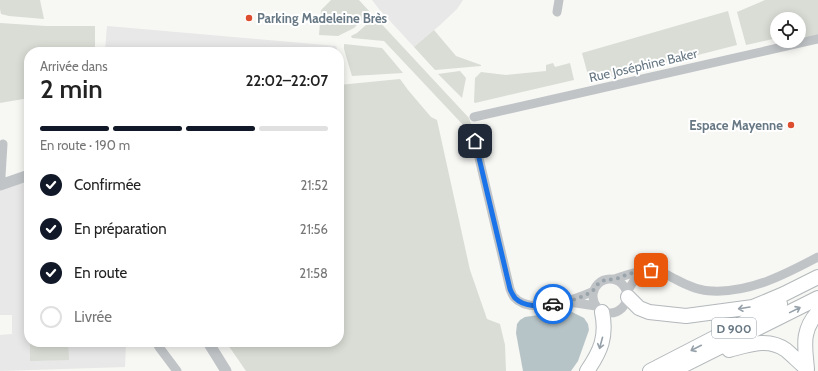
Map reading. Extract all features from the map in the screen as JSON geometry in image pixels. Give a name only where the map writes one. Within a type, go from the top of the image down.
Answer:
[{"type":"main road","points":[[627,294],[639,308],[649,312],[686,316],[753,307],[818,277]]},
{"type":"main road","name":"D 900","points":[[650,371],[818,285]]},
{"type":"main road","name":"D 900","points":[[672,371],[818,298]]},
{"type":"main road","points":[[586,371],[600,349],[603,337],[604,323],[599,309]]},
{"type":"main road","points":[[807,370],[805,343],[807,330],[811,321],[818,312]]},
{"type":"main road","points":[[690,362],[750,344],[768,342],[784,349],[807,370]]},
{"type":"street","points":[[557,12],[559,0]]},
{"type":"street","name":"Rue Joséphine Baker","points":[[474,117],[818,39]]},
{"type":"street","points":[[475,141],[510,289],[514,297],[528,305],[539,306],[566,302],[594,291]]},
{"type":"street","points":[[4,144],[1,185],[24,177]]},
{"type":"street","points":[[599,309],[593,302],[596,286],[604,280],[614,279],[630,273],[651,270],[661,272],[697,289],[712,291],[728,290],[748,288],[784,275],[818,257]]},
{"type":"street","points":[[566,302],[586,304],[606,313],[616,313],[624,307],[627,294],[635,279],[651,270]]},
{"type":"street","points":[[614,279],[622,284],[627,294]]},
{"type":"street","points":[[158,347],[175,370]]},
{"type":"street","points":[[211,347],[226,371]]},
{"type":"shaded area","points":[[0,0],[40,0],[44,19],[1,14]]},
{"type":"shaded area","points":[[331,0],[359,0],[370,12],[354,28],[338,36],[319,35],[321,10]]},
{"type":"shaded area","points":[[372,0],[463,0],[457,9],[414,47]]},
{"type":"shaded area","points":[[765,0],[818,0],[818,36],[806,38],[806,12],[770,12],[770,40],[746,45],[737,12]]},
{"type":"shaded area","points":[[728,11],[737,45],[604,79],[602,76],[589,79],[582,53]]},
{"type":"shaded area","points":[[375,17],[469,118],[471,124],[465,127],[384,41],[352,38],[351,36],[357,33]]},
{"type":"shaded area","points":[[0,23],[46,26],[95,26],[95,47],[24,47],[24,99],[0,103]]},
{"type":"shaded area","points":[[107,26],[336,47],[105,47]]},
{"type":"shaded area","points":[[434,30],[456,56],[481,66],[435,70],[414,47]]},
{"type":"shaded area","points":[[344,44],[382,48],[403,73],[352,76],[344,49]]},
{"type":"shaded area","points":[[553,63],[555,67],[570,63],[574,80],[474,102],[475,78],[481,72],[506,75],[546,71],[546,65]]},
{"type":"shaded area","points":[[460,71],[466,78],[462,98],[438,74]]},
{"type":"shaded area","points":[[400,79],[431,117],[437,120],[470,270],[487,319],[500,324],[505,345],[506,371],[246,371],[229,347],[344,347],[344,85]]},
{"type":"shaded area","points":[[24,183],[24,347],[126,347],[125,367],[0,371],[0,335],[12,334],[12,315],[0,315],[0,190]]},
{"type":"shaded area","points":[[572,312],[584,318],[588,324],[589,330],[578,361],[571,371],[523,371],[516,333],[517,324],[520,320],[525,317]]},
{"type":"shaded area","points":[[30,347],[68,347],[69,360],[30,361]]},
{"type":"way so far","points":[[553,304],[566,302],[594,291],[596,286],[604,280],[614,279],[630,273],[651,270]]},
{"type":"place","name":"Parking Madeleine Brès","points":[[249,18]]},
{"type":"place","name":"Espace Mayenne","points":[[791,125]]},
{"type":"route","points":[[475,141],[510,289],[514,297],[528,305],[539,306],[553,304]]}]
